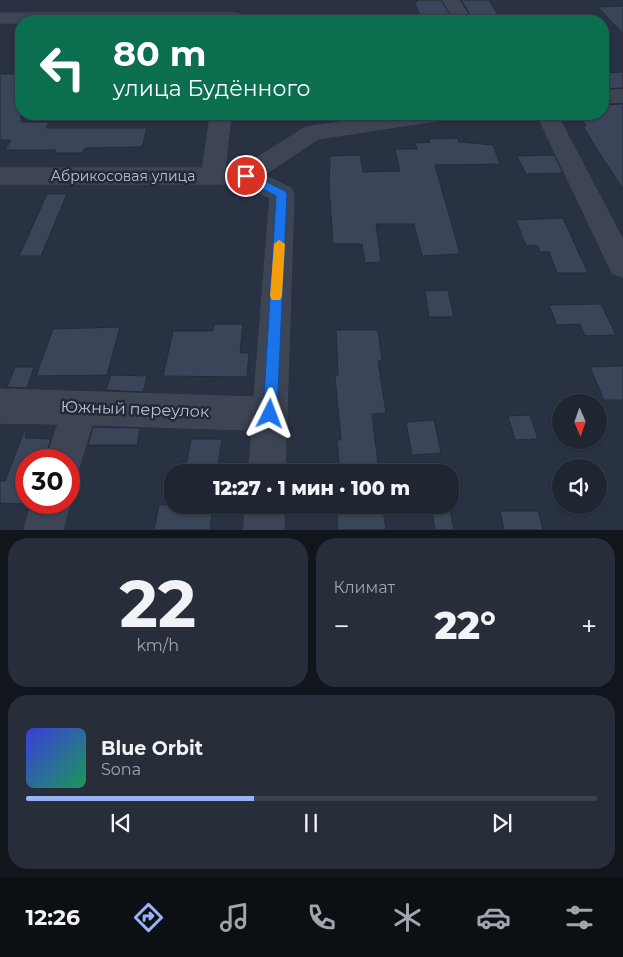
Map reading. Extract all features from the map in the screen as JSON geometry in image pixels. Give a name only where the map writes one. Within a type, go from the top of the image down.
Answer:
[{"type":"street","points":[[235,15],[237,0]]},
{"type":"street","points":[[451,0],[460,15]]},
{"type":"street","points":[[0,18],[15,18]]},
{"type":"street","points":[[609,96],[623,96]]},
{"type":"street","points":[[212,176],[220,120]]},
{"type":"street","points":[[246,176],[312,133],[400,120]]},
{"type":"street","points":[[550,120],[623,266]]},
{"type":"street","name":"Абрикосовая улица","points":[[0,176],[246,176]]},
{"type":"street","points":[[246,176],[282,194],[267,464]]},
{"type":"street","name":"Южный переулок","points":[[0,406],[270,414]]},
{"type":"street","points":[[67,449],[80,407]]},
{"type":"street","points":[[43,530],[48,514]]},
{"type":"street","points":[[264,530],[265,514]]},
{"type":"building","points":[[416,0],[441,0],[450,15],[420,15],[414,2],[417,2]]},
{"type":"building","points":[[461,0],[489,0],[498,15],[470,15]]},
{"type":"building","points":[[623,6],[623,34],[609,19],[609,15],[605,15],[598,7]]},
{"type":"building","points":[[623,72],[623,88],[609,89],[609,73]]},
{"type":"building","points":[[0,74],[15,74],[15,120],[21,120],[21,122],[49,122],[46,128],[147,128],[142,147],[85,148],[82,153],[54,153],[56,150],[5,150],[11,140],[0,140]]},
{"type":"building","points":[[623,104],[623,189],[583,126],[586,126],[582,120],[609,120],[609,105]]},
{"type":"building","points":[[457,138],[459,142],[493,145],[500,164],[435,165],[460,254],[422,256],[414,224],[376,224],[381,262],[365,263],[362,244],[333,244],[329,186],[330,156],[360,155],[363,172],[400,171],[395,149],[417,149],[415,143],[430,142],[429,139]]},
{"type":"building","points":[[554,155],[563,173],[526,174],[517,156]]},
{"type":"building","points":[[47,194],[67,194],[41,256],[19,256]]},
{"type":"building","points":[[563,218],[588,273],[557,273],[549,252],[540,252],[537,245],[526,246],[516,220]]},
{"type":"building","points":[[448,290],[454,317],[429,317],[425,291]]},
{"type":"building","points":[[601,304],[616,335],[585,336],[580,324],[557,325],[549,305]]},
{"type":"building","points":[[214,324],[243,324],[240,353],[249,353],[247,377],[163,376],[173,331],[213,331]]},
{"type":"building","points":[[120,327],[107,375],[36,376],[53,329]]},
{"type":"building","points":[[336,330],[378,330],[382,361],[378,361],[386,413],[372,414],[378,464],[339,464],[337,440],[341,440],[335,375],[338,375]]},
{"type":"building","points":[[623,366],[623,400],[608,400],[608,394],[601,394],[590,367]]},
{"type":"building","points":[[15,367],[34,367],[27,388],[7,387]]},
{"type":"building","points":[[111,375],[147,376],[143,392],[106,390]]},
{"type":"building","points":[[530,415],[538,439],[515,440],[508,416]]},
{"type":"building","points":[[434,420],[441,453],[412,455],[406,422]]},
{"type":"building","points":[[93,427],[140,428],[137,445],[88,445]]},
{"type":"building","points":[[25,429],[26,438],[51,439],[48,449],[17,449]]},
{"type":"building","points":[[191,439],[222,439],[218,464],[186,464]]},
{"type":"building","points":[[15,455],[15,504],[0,503],[0,481],[5,481]]},
{"type":"building","points":[[159,505],[164,505],[164,514],[212,514],[210,530],[154,530]]},
{"type":"building","points":[[500,511],[538,511],[543,530],[504,530]]},
{"type":"building","points":[[337,514],[384,514],[386,530],[338,530]]},
{"type":"building","points":[[432,514],[451,514],[454,530],[435,530]]},
{"type":"slow traffic","points":[[276,296],[279,244]]},
{"type":"route","points":[[246,176],[282,194],[270,414]]}]
